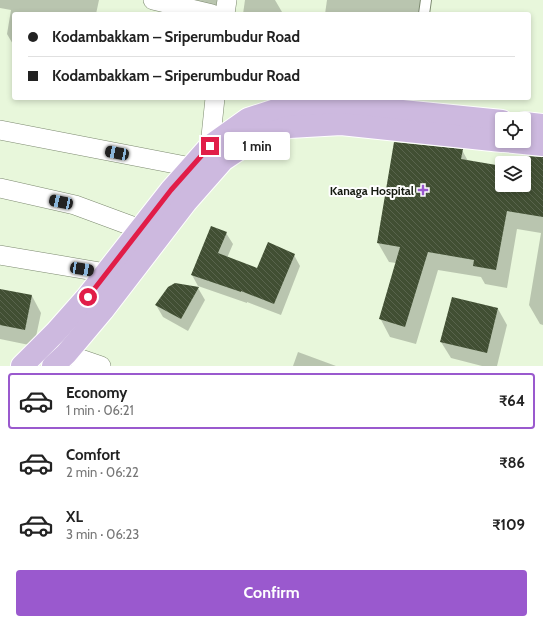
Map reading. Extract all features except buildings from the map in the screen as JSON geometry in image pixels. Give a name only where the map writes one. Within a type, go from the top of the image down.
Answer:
[{"type":"main road","points":[[22,366],[88,297],[171,190],[210,146],[248,119],[285,107],[342,105],[410,108],[495,120]]},
{"type":"main road","points":[[60,360],[103,310],[186,202],[223,160],[257,137],[289,126],[341,124],[495,140]]},
{"type":"main road","points":[[531,124],[543,125]]},
{"type":"main road","points":[[531,144],[543,145]]},
{"type":"street","points":[[153,0],[204,12]]},
{"type":"street","points":[[225,12],[227,0]]},
{"type":"street","points":[[210,146],[215,100]]},
{"type":"street","points":[[0,130],[191,167]]},
{"type":"street","points":[[0,188],[75,205],[140,229]]},
{"type":"street","points":[[0,255],[106,274]]},
{"type":"street","points":[[53,335],[60,360],[101,366]]},
{"type":"lane","points":[[424,12],[426,0]]},
{"type":"place","name":"Kanaga Hospital","points":[[423,190]]},
{"type":"route","points":[[88,297],[171,190],[210,146]]}]
